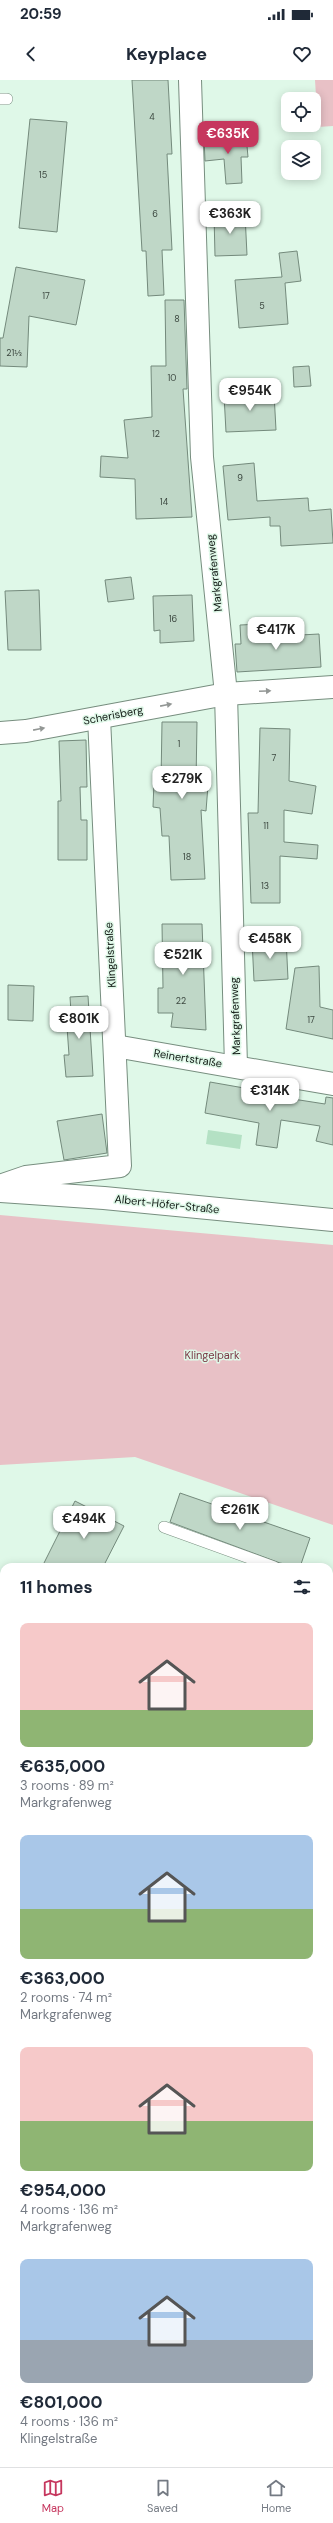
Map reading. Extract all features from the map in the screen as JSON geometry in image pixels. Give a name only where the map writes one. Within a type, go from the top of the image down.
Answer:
[{"type":"street","name":"Markgrafenweg","points":[[190,80],[202,457],[226,694],[236,1066]]},
{"type":"street","name":"Scherisberg","points":[[0,733],[26,731],[226,694],[333,687]]},
{"type":"street","name":"Klingelstraße","points":[[0,1186],[26,1177],[120,1166],[99,718]]},
{"type":"street","name":"Reinertstraße","points":[[115,1046],[333,1084]]},
{"type":"street","name":"Albert-Höfer-Straße","points":[[0,1191],[104,1198],[333,1220]]},
{"type":"lane","points":[[164,1527],[263,1563]]},
{"type":"green space","points":[[315,80],[333,80],[333,126],[321,127],[321,92],[316,92]]},
{"type":"green space","name":"Klingelpark","points":[[0,1215],[333,1245],[333,1525],[135,1457],[0,1465]]},
{"type":"shaded area","points":[[208,1130],[242,1135],[240,1149],[206,1144]]},
{"type":"building","points":[[132,80],[168,80],[172,154],[167,154],[172,250],[162,250],[164,295],[148,296],[146,251],[142,251]]},
{"type":"building","points":[[30,119],[67,122],[57,232],[19,228]]},
{"type":"building","points":[[246,135],[248,157],[241,157],[242,183],[226,184],[224,159],[205,161],[204,138]]},
{"type":"building","points":[[245,214],[247,255],[215,256],[214,215]]},
{"type":"building","points":[[297,251],[301,281],[285,283],[288,324],[239,328],[235,280],[282,277],[279,253]]},
{"type":"building","points":[[16,267],[85,280],[76,325],[29,316],[27,367],[0,366],[0,338],[3,338]]},
{"type":"building","points":[[165,300],[184,300],[187,389],[183,389],[192,517],[136,519],[135,479],[100,477],[101,456],[128,458],[124,420],[152,417],[151,366],[166,366]]},
{"type":"building","points":[[309,366],[311,386],[294,387],[293,367]]},
{"type":"building","points":[[274,393],[276,430],[226,432],[224,395]]},
{"type":"building","points":[[254,463],[257,501],[308,498],[309,511],[331,509],[333,543],[281,546],[280,526],[270,526],[270,517],[228,520],[223,466]]},
{"type":"building","points":[[131,577],[134,599],[108,602],[105,580]]},
{"type":"building","points":[[39,590],[41,650],[8,650],[5,591]]},
{"type":"building","points":[[192,595],[194,641],[160,643],[160,630],[154,631],[153,596]]},
{"type":"building","points":[[262,624],[263,637],[319,634],[321,667],[237,672],[235,644],[241,644],[240,625]]},
{"type":"building","points":[[162,722],[197,722],[196,784],[208,785],[206,811],[201,810],[205,879],[171,880],[169,836],[162,836],[160,808],[153,807],[154,782],[161,782]]},
{"type":"building","points":[[260,728],[290,729],[289,781],[316,786],[312,814],[284,810],[284,842],[318,845],[317,859],[280,856],[280,903],[251,903],[248,813],[258,813]]},
{"type":"building","points":[[86,740],[87,787],[80,787],[81,820],[87,820],[87,860],[58,860],[58,801],[61,801],[59,741]]},
{"type":"building","points":[[162,924],[202,924],[206,1030],[171,1027],[173,1013],[158,1013],[158,988],[163,988]]},
{"type":"building","points":[[286,938],[288,979],[254,981],[252,940]]},
{"type":"building","points":[[319,966],[320,1007],[333,1010],[333,1039],[286,1029],[295,968]]},
{"type":"building","points":[[8,985],[34,986],[33,1021],[8,1020]]},
{"type":"building","points":[[88,996],[93,1076],[66,1077],[64,1055],[69,1055],[67,1027],[72,1027],[70,997]]},
{"type":"building","points":[[210,1082],[261,1091],[261,1094],[325,1104],[326,1097],[333,1098],[333,1145],[316,1141],[320,1126],[281,1120],[277,1148],[256,1145],[259,1123],[205,1113]]},
{"type":"building","points":[[102,1114],[107,1153],[64,1160],[57,1121]]},
{"type":"building","points":[[180,1493],[310,1538],[301,1563],[280,1563],[170,1522]]},
{"type":"building","points":[[75,1501],[124,1526],[105,1563],[44,1563]]}]
